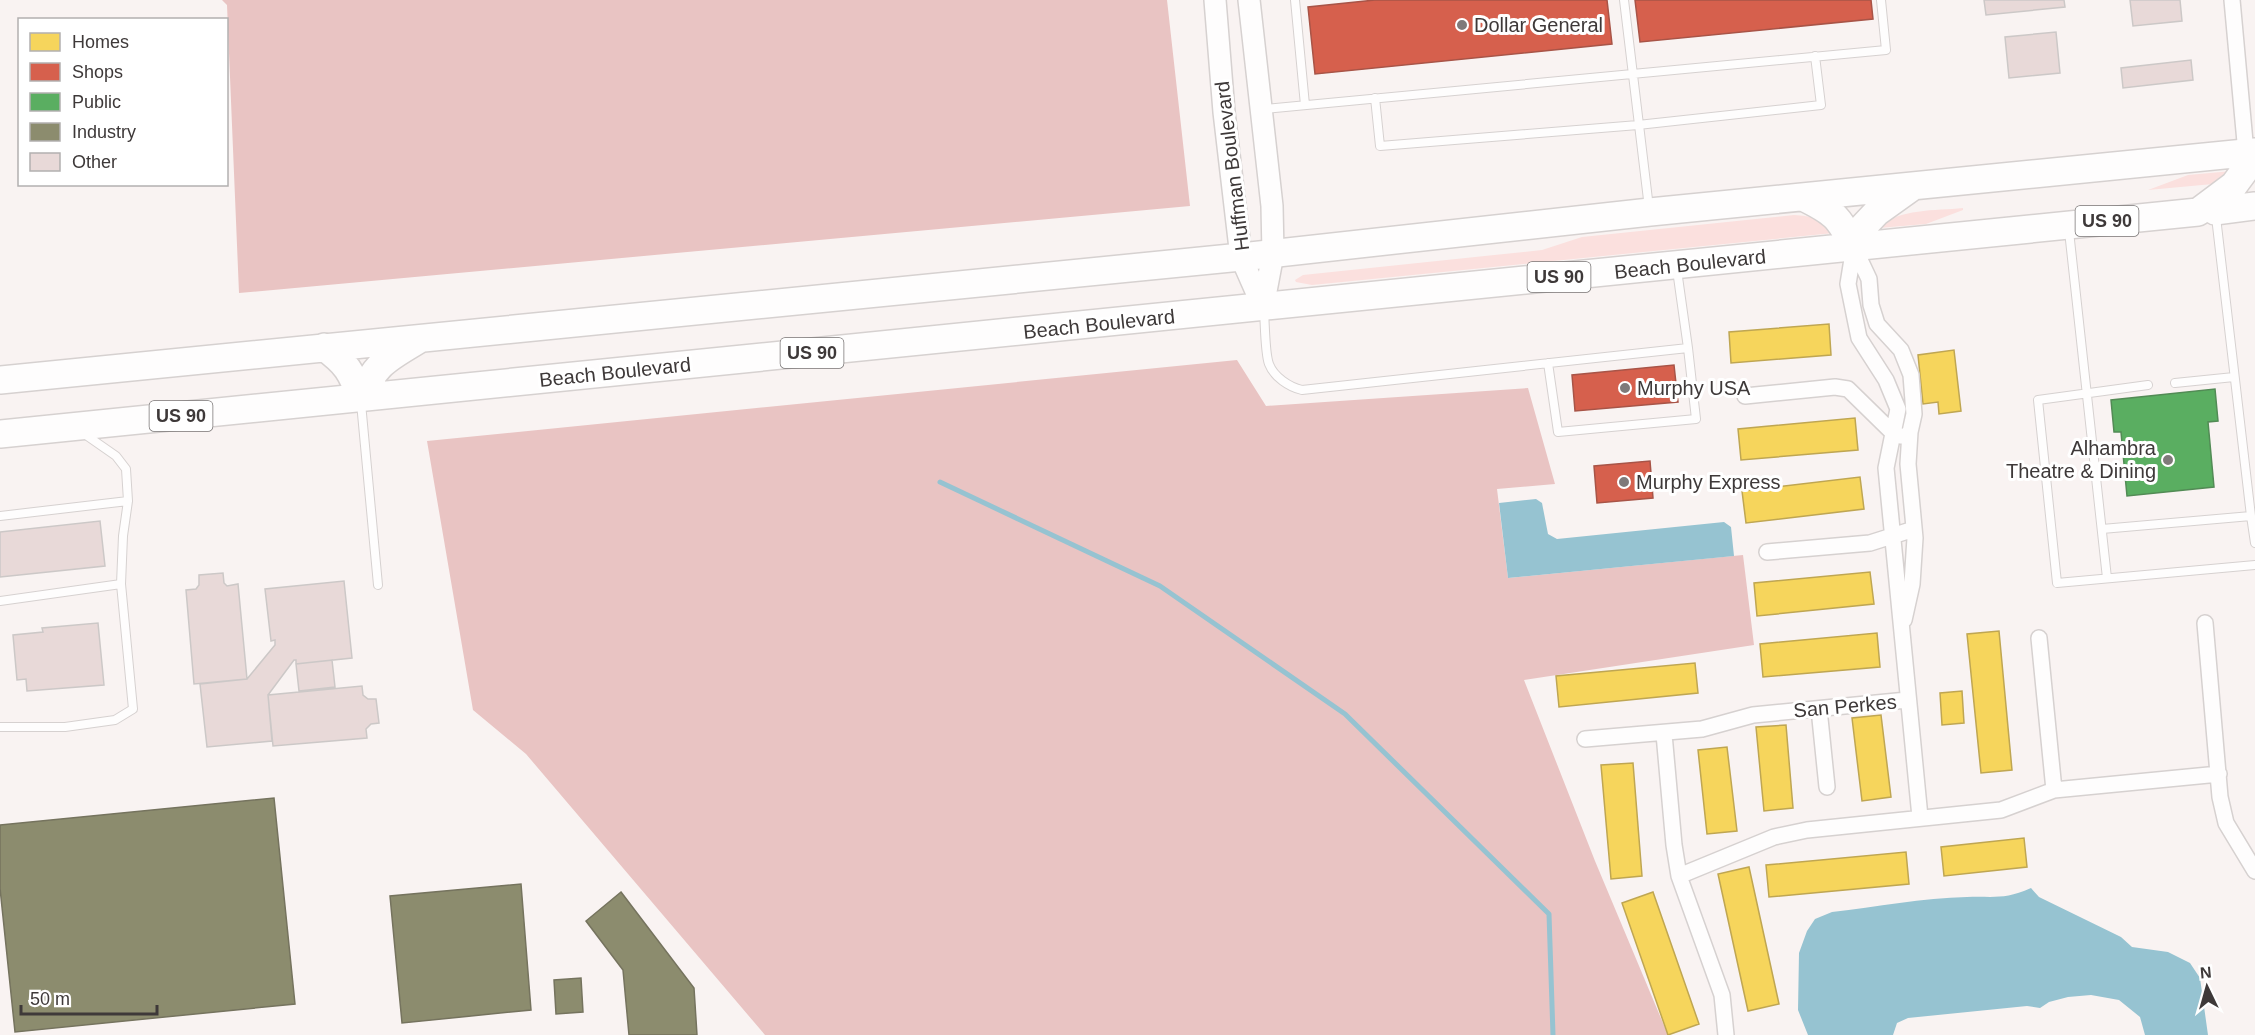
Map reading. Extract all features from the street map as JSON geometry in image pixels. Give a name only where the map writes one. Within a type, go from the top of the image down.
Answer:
[{"type":"highway","points":[[0,380],[1273,254],[1650,212],[1914,186],[2252,157]]},
{"type":"highway","points":[[2206,211],[2234,185],[2252,157]]},
{"type":"highway","points":[[1854,247],[1860,230],[1877,212],[1914,186]]},
{"type":"highway","points":[[1803,197],[1828,209],[1842,224],[1854,247]]},
{"type":"highway","name":"Beach Boulevard","points":[[0,434],[2255,206]]},
{"type":"highway","points":[[361,398],[369,377],[382,362],[424,337]]},
{"type":"highway","points":[[324,347],[343,361],[353,376],[361,398]]},
{"type":"street","name":"Huffman Boulevard","points":[[1215,0],[1224,112],[1241,257],[1263,307]]},
{"type":"street","name":"Huffman Boulevard","points":[[1249,0],[1272,206],[1273,254],[1263,307]]},
{"type":"street","points":[[2232,0],[2252,157]]},
{"type":"street","points":[[1854,247],[1869,279],[1871,304],[1877,324],[1900,350],[1911,375],[1914,414],[1909,439],[1908,464],[1914,529],[1912,584],[1901,632]]},
{"type":"street","name":"San Perkes","points":[[1585,740],[1702,729],[1753,715],[1907,700],[1886,468],[1898,409],[1886,380],[1859,338],[1848,284],[1854,247]]},
{"type":"street","points":[[1745,396],[1835,387],[1848,389],[1893,434],[1909,439]]},
{"type":"street","points":[[1767,552],[1870,543],[1914,529]]},
{"type":"street","points":[[2205,623],[2220,797],[2226,823],[2255,871]]},
{"type":"street","points":[[2038,638],[2054,790]]},
{"type":"street","points":[[1907,700],[1920,817]]},
{"type":"street","points":[[1819,709],[1827,787]]},
{"type":"street","points":[[1664,734],[1679,876],[1722,995],[1726,1035]]},
{"type":"street","points":[[1679,876],[1774,837],[1807,830],[2001,810],[2054,790],[2219,774]]},
{"type":"lane","points":[[1294,0],[1305,105]]},
{"type":"lane","points":[[1624,0],[1650,212]]},
{"type":"lane","points":[[1262,109],[1886,50],[1881,0]]},
{"type":"lane","points":[[1376,98],[1380,146],[1638,125],[1821,105],[1815,56]]},
{"type":"lane","points":[[2206,211],[2234,377],[2255,543]]},
{"type":"lane","points":[[2069,225],[2107,578]]},
{"type":"lane","points":[[1548,363],[1558,432],[1696,419],[1676,265]]},
{"type":"lane","points":[[1263,307],[1269,364],[1280,379],[1302,390],[1688,348]]},
{"type":"lane","points":[[2175,383],[2234,377]]},
{"type":"lane","points":[[2148,385],[2038,400],[2057,583],[2255,565]]},
{"type":"lane","points":[[361,398],[378,585]]},
{"type":"lane","points":[[0,727],[65,727],[115,720],[133,709],[121,584],[123,536],[128,501],[126,469],[116,456],[75,427]]},
{"type":"lane","points":[[0,516],[128,501]]},
{"type":"lane","points":[[2102,529],[2251,516]]},
{"type":"lane","points":[[0,601],[121,584]]},
{"type":"shaded area","points":[[222,0],[1167,0],[1190,206],[239,293],[227,5]]},
{"type":"shaded area","points":[[2232,171],[2213,184],[2148,190],[2188,175]]},
{"type":"shaded area","points":[[1963,208],[1963,210],[1926,224],[1879,228],[1907,214]]},
{"type":"shaded area","points":[[1794,215],[1817,219],[1826,224],[1834,233],[1312,285],[1295,280],[1303,275],[1542,250],[1582,237]]},
{"type":"shaded area","points":[[1237,360],[1266,406],[1528,388],[1555,484],[1497,489],[1508,578],[1743,555],[1754,645],[1524,680],[1595,861],[1668,1035],[765,1035],[526,754],[473,710],[427,441]]},
{"type":"water","points":[[1536,499],[1542,503],[1548,534],[1557,539],[1724,522],[1731,527],[1734,556],[1508,578],[1499,503]]},
{"type":"water","points":[[2031,888],[2039,897],[2121,937],[2132,947],[2168,952],[2190,963],[2200,978],[2208,1035],[2145,1035],[2140,1017],[2119,1000],[2091,995],[2068,997],[2049,1002],[2040,1008],[2027,1006],[1908,1018],[1897,1023],[1893,1035],[1808,1035],[1798,1010],[1799,953],[1807,931],[1815,919],[1832,912],[1934,899],[2006,896]]},
{"type":"building: Homes","points":[[1829,324],[1831,355],[1731,363],[1729,332]]},
{"type":"building: Homes","points":[[1954,350],[1961,411],[1939,414],[1938,402],[1923,404],[1918,355]]},
{"type":"building: Homes","points":[[1855,418],[1858,450],[1741,460],[1738,429]]},
{"type":"building: Homes","points":[[1860,477],[1864,509],[1746,523],[1742,491]]},
{"type":"building: Homes","points":[[1870,572],[1874,604],[1757,616],[1754,583]]},
{"type":"building: Homes","points":[[1999,631],[2012,770],[1981,773],[1967,634]]},
{"type":"building: Homes","points":[[1877,633],[1880,667],[1763,677],[1760,644]]},
{"type":"building: Homes","points":[[1695,663],[1698,693],[1559,707],[1556,676]]},
{"type":"building: Homes","points":[[1962,691],[1964,723],[1942,725],[1940,693]]},
{"type":"building: Homes","points":[[1881,715],[1891,797],[1862,801],[1852,718]]},
{"type":"building: Homes","points":[[1786,725],[1793,808],[1764,811],[1756,727]]},
{"type":"building: Homes","points":[[1727,747],[1737,831],[1707,834],[1698,750]]},
{"type":"building: Homes","points":[[1633,763],[1642,876],[1611,879],[1601,765]]},
{"type":"building: Homes","points":[[2024,838],[2027,867],[1944,876],[1941,847]]},
{"type":"building: Homes","points":[[1906,852],[1909,884],[1769,897],[1766,865]]},
{"type":"building: Homes","points":[[1749,867],[1779,1004],[1748,1011],[1718,874]]},
{"type":"building: Homes","points":[[1653,892],[1699,1024],[1668,1035],[1622,903]]},
{"type":"building: Shops","points":[[1375,0],[1607,0],[1612,44],[1315,74],[1308,7]]},
{"type":"building: Shops","points":[[1635,0],[1871,0],[1873,19],[1640,42]]},
{"type":"building: Shops","name":"Murphy USA","points":[[1674,365],[1678,402],[1575,411],[1572,375]]},
{"type":"building: Shops","name":"Murphy Express","points":[[1650,461],[1653,498],[1597,503],[1594,466]]},
{"type":"building: Public","name":"Alhambra Theatre & Dining","points":[[2215,389],[2218,421],[2208,422],[2214,487],[2127,496],[2121,432],[2114,432],[2111,400]]},
{"type":"building: Industry","points":[[274,798],[295,1004],[15,1032],[0,888],[0,825]]},
{"type":"building: Industry","points":[[521,884],[531,1010],[402,1023],[390,896]]},
{"type":"building: Industry","points":[[621,892],[694,988],[697,1035],[629,1035],[623,970],[586,921]]},
{"type":"building: Industry","points":[[581,978],[583,1012],[556,1014],[554,980]]},
{"type":"building: Other","points":[[1984,0],[2064,0],[2065,7],[1986,15]]},
{"type":"building: Other","points":[[2130,0],[2180,0],[2182,21],[2133,26]]},
{"type":"building: Other","points":[[2056,32],[2060,73],[2009,78],[2005,37]]},
{"type":"building: Other","points":[[2191,60],[2193,80],[2123,88],[2121,68]]},
{"type":"building: Other","points":[[100,521],[105,566],[0,577],[0,532]]},
{"type":"building: Other","points":[[223,573],[224,583],[227,586],[238,584],[247,679],[194,684],[186,590],[196,589],[199,585],[199,575]]},
{"type":"building: Other","points":[[344,581],[352,658],[296,664],[294,660],[268,695],[272,741],[207,747],[200,684],[247,679],[275,645],[275,640],[271,641],[265,589]]},
{"type":"building: Other","points":[[98,623],[104,685],[27,691],[26,679],[17,680],[13,635],[43,632],[42,628]]},
{"type":"building: Other","points":[[332,660],[335,687],[299,691],[296,664]]},
{"type":"building: Other","points":[[362,686],[363,695],[368,699],[376,699],[379,723],[371,724],[366,729],[367,738],[273,746],[268,695]]},
{"type":"waterway","points":[[940,482],[1160,586],[1345,714],[1549,914],[1553,1035]]},
{"type":"place","name":"Dollar General","points":[[1462,25]]},
{"type":"place","name":"Murphy USA","points":[[1625,388]]},
{"type":"place","name":"Alhambra Theatre & Dining","points":[[2168,460]]},
{"type":"place","name":"Murphy Express","points":[[1624,482]]}]
